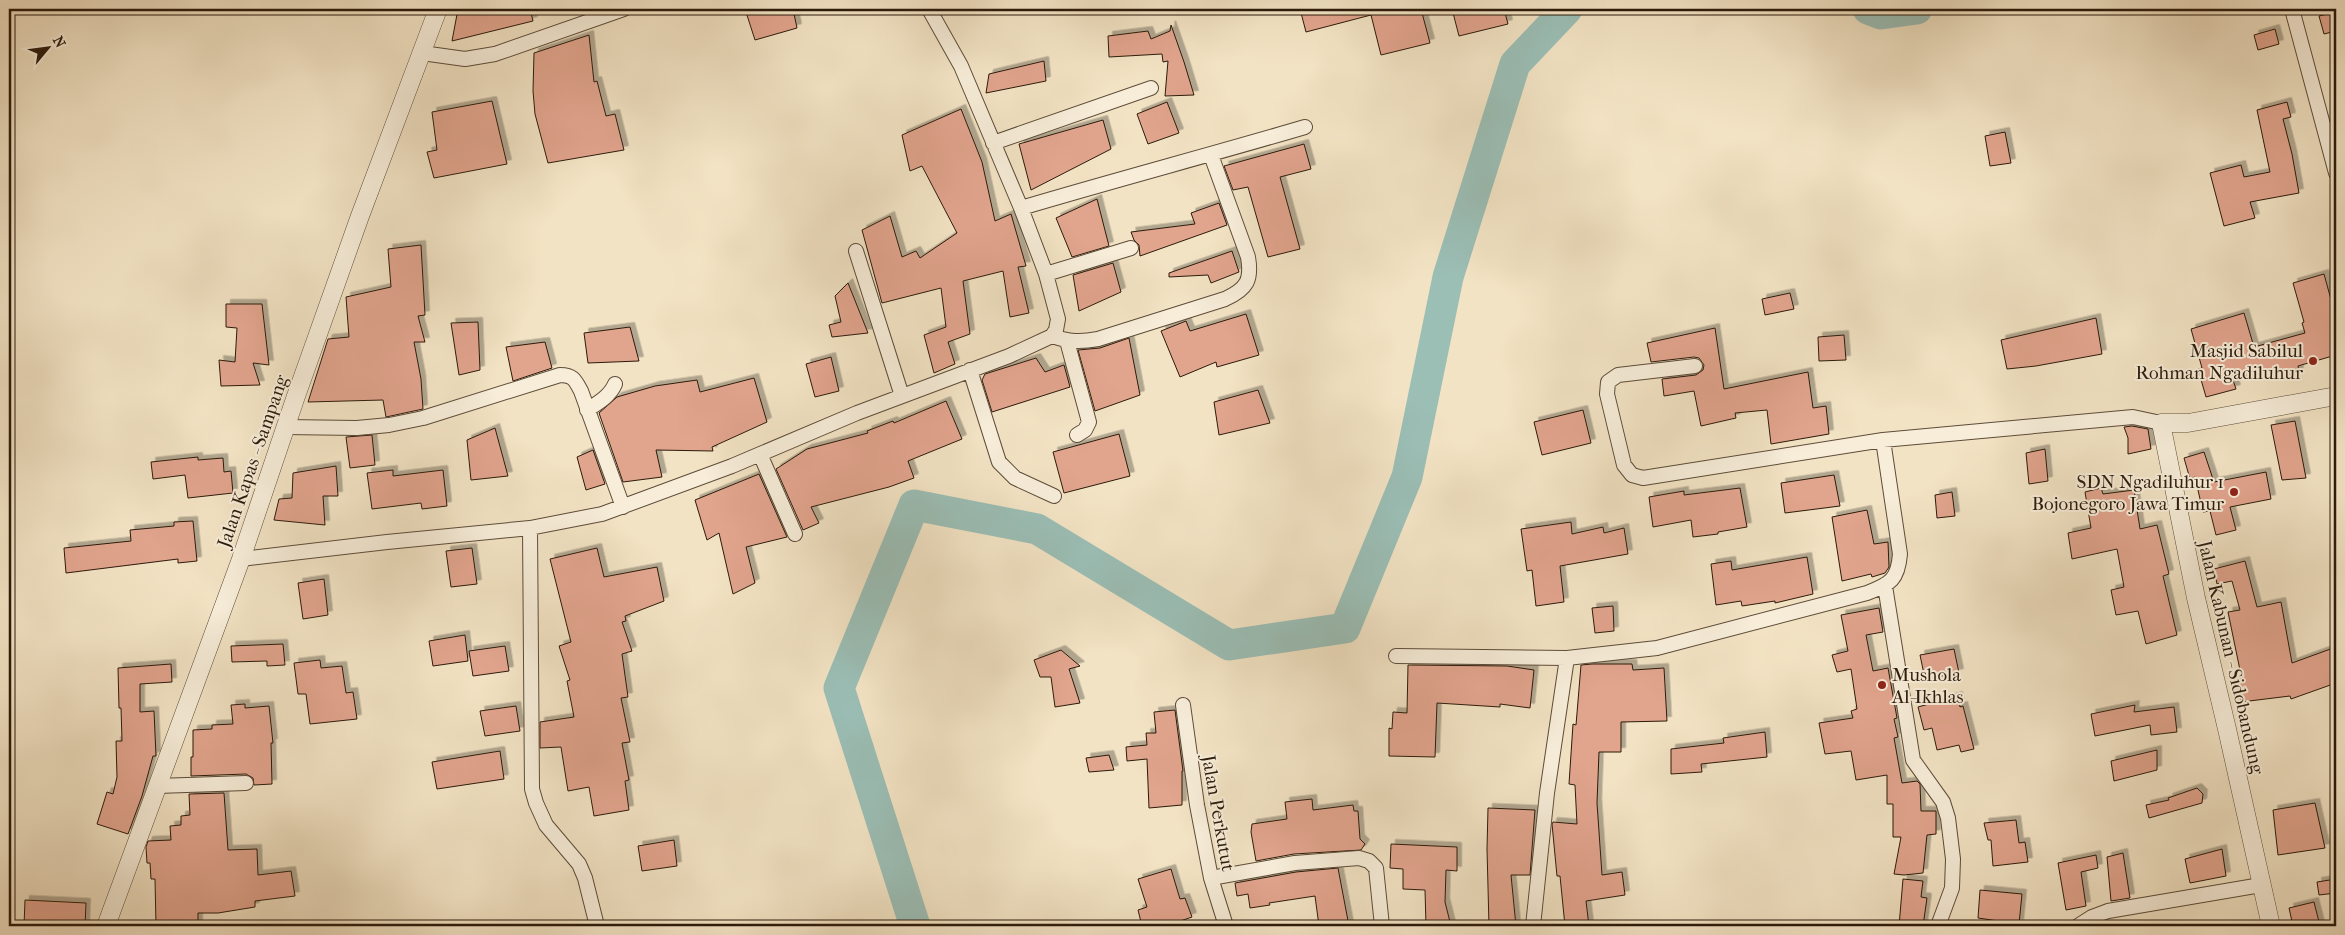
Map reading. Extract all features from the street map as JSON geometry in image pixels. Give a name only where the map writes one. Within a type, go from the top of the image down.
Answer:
[{"type":"street","name":"Jalan Kapas - Sampang","points":[[106,926],[241,559],[285,427],[360,216],[438,9]]},
{"type":"street","points":[[422,53],[465,58],[495,54],[624,9]]},
{"type":"street","points":[[241,559],[530,528],[602,514],[1009,356],[1052,336],[1056,330],[1058,319],[1046,274],[1021,208],[961,66],[930,9]]},
{"type":"street","points":[[2292,9],[2336,173]]},
{"type":"street","points":[[993,143],[1151,88]]},
{"type":"street","points":[[1021,208],[1127,176],[1211,155],[1305,127]]},
{"type":"street","points":[[1052,336],[1067,342],[1089,340],[1140,327],[1225,299],[1244,288],[1249,274],[1248,257],[1211,155]]},
{"type":"street","points":[[1046,274],[1131,248]]},
{"type":"street","points":[[856,251],[902,396]]},
{"type":"street","points":[[1067,342],[1089,422],[1085,430],[1076,435]]},
{"type":"street","points":[[1695,366],[1618,374],[1608,382],[1607,394],[1624,464],[1632,474],[1643,478],[1883,440],[2133,417],[2161,423],[2188,423],[2336,396]]},
{"type":"street","points":[[970,370],[999,462],[1015,478],[1054,496]]},
{"type":"street","points":[[285,427],[357,428],[389,425],[423,418],[560,375],[569,375],[575,380],[623,507]]},
{"type":"street","points":[[587,410],[602,401],[613,390],[615,384]]},
{"type":"street","name":"Jalan Kabunan - Sidobandung","points":[[2161,423],[2194,589],[2271,926]]},
{"type":"street","points":[[1396,656],[1567,658],[1657,648],[1885,586],[1893,579],[1899,568],[1900,554],[1883,440]]},
{"type":"street","points":[[760,454],[795,534]]},
{"type":"street","points":[[530,528],[532,789],[540,816],[578,864],[585,878],[598,926]]},
{"type":"street","points":[[1885,586],[1913,760],[1943,802],[1948,818],[1953,860],[1952,888],[1938,926]]},
{"type":"street","points":[[1533,926],[1547,793],[1567,658]]},
{"type":"street","name":"Jalan Perkutut","points":[[1183,705],[1197,805],[1211,878],[1226,926]]},
{"type":"street","points":[[157,786],[246,783]]},
{"type":"street","points":[[1211,878],[1295,863],[1359,858],[1369,861],[1376,868],[1382,926]]},
{"type":"street","points":[[2078,926],[2092,917],[2108,911],[2261,885]]},
{"type":"building","points":[[458,9],[530,9],[533,21],[452,41]]},
{"type":"building","points":[[745,9],[793,9],[797,28],[755,40]]},
{"type":"building","points":[[1300,9],[1421,9],[1430,43],[1381,55],[1371,15],[1306,32]]},
{"type":"building","points":[[1452,9],[1504,9],[1508,24],[1459,36]]},
{"type":"building","points":[[2336,12],[2336,31],[2324,34],[2319,16]]},
{"type":"building","points":[[1171,25],[1194,95],[1165,96],[1168,61],[1163,62],[1162,54],[1109,57],[1108,36],[1148,31],[1151,39],[1170,31]]},
{"type":"building","points":[[2275,29],[2279,44],[2258,50],[2254,35]]},
{"type":"building","points":[[589,35],[594,82],[597,81],[606,116],[615,114],[624,150],[548,163],[535,114],[533,91],[534,53]]},
{"type":"building","points":[[1044,61],[1046,81],[986,93],[989,74]]},
{"type":"building","points":[[492,101],[507,164],[434,178],[427,152],[437,150],[432,112]]},
{"type":"building","points":[[1167,102],[1179,133],[1148,144],[1137,114]]},
{"type":"building","points":[[2287,102],[2291,117],[2283,119],[2299,193],[2250,202],[2255,218],[2224,226],[2210,173],[2241,165],[2244,177],[2270,172],[2257,110]]},
{"type":"building","points":[[961,109],[982,162],[995,221],[1011,214],[1026,266],[1018,267],[1029,313],[1010,317],[1003,271],[963,281],[970,334],[948,342],[955,364],[934,373],[924,335],[946,327],[941,288],[882,303],[862,230],[890,216],[902,257],[916,251],[920,258],[957,233],[922,166],[910,171],[902,135]]},
{"type":"building","points":[[1103,120],[1111,149],[1031,190],[1019,144]]},
{"type":"building","points":[[2005,132],[2011,163],[1990,166],[1985,136]]},
{"type":"building","points":[[1304,144],[1311,169],[1280,177],[1300,249],[1268,257],[1248,187],[1233,190],[1224,166]]},
{"type":"building","points":[[1097,199],[1109,246],[1072,257],[1056,218]]},
{"type":"building","points":[[1219,203],[1227,225],[1140,256],[1139,245],[1134,240],[1131,232],[1195,224],[1191,213]]},
{"type":"building","points":[[421,245],[425,315],[418,316],[425,342],[414,342],[421,379],[423,409],[386,417],[383,400],[308,402],[328,339],[349,337],[346,297],[391,287],[388,249]]},
{"type":"building","points":[[1232,251],[1239,272],[1211,283],[1208,275],[1169,277],[1169,273]]},
{"type":"building","points":[[1113,263],[1121,292],[1079,311],[1073,275]]},
{"type":"building","points":[[2324,274],[2336,318],[2336,355],[2298,366],[2299,372],[2273,379],[2270,370],[2233,380],[2236,389],[2206,397],[2198,369],[2202,368],[2191,329],[2244,313],[2254,347],[2305,333],[2302,323],[2304,322],[2293,283]]},
{"type":"building","points":[[848,283],[868,333],[832,337],[829,325],[841,322],[835,296]]},
{"type":"building","points":[[1790,293],[1794,309],[1765,315],[1762,299]]},
{"type":"building","points":[[226,304],[262,304],[269,365],[253,363],[260,385],[221,386],[219,360],[235,362],[237,328],[226,327]]},
{"type":"building","points":[[1246,314],[1259,355],[1217,367],[1216,362],[1180,377],[1161,331],[1186,321],[1190,331]]},
{"type":"building","points":[[2096,318],[2102,354],[2036,366],[2007,369],[2001,340]]},
{"type":"building","points":[[478,322],[480,370],[459,375],[451,323]]},
{"type":"building","points":[[630,327],[639,361],[588,363],[584,333]]},
{"type":"building","points":[[1715,328],[1724,389],[1808,372],[1813,408],[1826,406],[1829,434],[1771,444],[1767,410],[1735,413],[1736,418],[1701,426],[1694,391],[1664,396],[1662,379],[1696,375],[1703,370],[1704,365],[1699,358],[1694,357],[1651,362],[1647,343]]},
{"type":"building","points":[[1844,335],[1846,360],[1819,361],[1818,337]]},
{"type":"building","points":[[1129,338],[1140,395],[1095,411],[1078,350],[1100,348]]},
{"type":"building","points":[[545,342],[552,368],[513,381],[506,347]]},
{"type":"building","points":[[831,357],[839,391],[815,397],[806,364]]},
{"type":"building","points":[[1036,358],[1045,372],[1064,365],[1070,387],[992,412],[982,380],[985,374]]},
{"type":"building","points":[[754,378],[767,422],[712,447],[713,451],[656,450],[662,477],[623,482],[599,413],[617,397],[655,386],[697,380],[700,392]]},
{"type":"building","points":[[1258,390],[1270,423],[1219,435],[1214,402]]},
{"type":"building","points":[[946,401],[962,439],[908,461],[914,478],[889,487],[811,507],[819,523],[803,530],[776,469],[807,449],[868,433],[867,431],[893,421],[894,423]]},
{"type":"building","points":[[1583,410],[1591,443],[1542,455],[1534,422]]},
{"type":"building","points":[[2295,421],[2306,478],[2282,480],[2271,425]]},
{"type":"building","points":[[2132,426],[2148,429],[2151,449],[2128,454],[2128,438],[2124,427]]},
{"type":"building","points":[[495,428],[508,476],[471,480],[467,440]]},
{"type":"building","points":[[1119,434],[1130,476],[1064,493],[1053,452]]},
{"type":"building","points":[[372,435],[375,465],[350,468],[346,437]]},
{"type":"building","points":[[2045,449],[2048,481],[2029,484],[2026,453]]},
{"type":"building","points":[[593,450],[605,484],[586,490],[577,457]]},
{"type":"building","name":"SDN Ngadiluhur 1 Bojonegoro Jawa Timur","points":[[2204,452],[2214,482],[2266,472],[2271,499],[2230,507],[2236,530],[2216,535],[2210,511],[2203,512],[2195,477],[2190,479],[2184,458]]},
{"type":"building","points":[[198,457],[198,460],[223,458],[224,472],[231,471],[233,493],[188,498],[185,475],[153,479],[151,462]]},
{"type":"building","points":[[336,466],[338,496],[323,496],[325,525],[274,520],[279,499],[292,498],[293,473]]},
{"type":"building","points":[[393,470],[393,476],[443,470],[447,506],[422,509],[421,503],[372,509],[367,473]]},
{"type":"building","points":[[759,474],[787,537],[746,547],[755,583],[733,594],[719,533],[707,540],[695,500]]},
{"type":"building","points":[[1834,475],[1840,506],[1785,513],[1781,483]]},
{"type":"building","points":[[1740,488],[1747,527],[1718,532],[1718,534],[1693,537],[1691,520],[1653,527],[1649,497],[1684,491],[1684,495]]},
{"type":"building","points":[[2101,488],[2103,494],[2134,490],[2140,529],[2157,525],[2169,574],[2163,576],[2177,635],[2146,644],[2138,611],[2116,615],[2111,590],[2124,587],[2117,549],[2072,559],[2068,533],[2091,528],[2085,492]]},
{"type":"building","points":[[1952,492],[1955,516],[1937,518],[1935,495]]},
{"type":"building","points":[[1867,510],[1874,544],[1888,542],[1889,567],[1885,573],[1872,577],[1871,574],[1842,581],[1832,517]]},
{"type":"building","points":[[193,521],[197,561],[178,563],[178,559],[66,573],[64,548],[131,541],[130,530],[174,526],[174,522]]},
{"type":"building","points":[[1571,522],[1572,534],[1603,527],[1604,533],[1624,528],[1628,554],[1560,566],[1564,602],[1536,606],[1532,570],[1527,571],[1521,529]]},
{"type":"building","points":[[472,548],[477,584],[451,587],[446,551]]},
{"type":"building","points":[[597,548],[604,577],[657,567],[664,601],[625,616],[626,621],[622,622],[632,651],[622,654],[628,697],[621,698],[630,742],[622,743],[629,780],[625,781],[629,810],[594,816],[589,787],[568,791],[561,747],[540,748],[540,722],[574,717],[567,681],[570,680],[559,646],[571,642],[550,559]]},
{"type":"building","points":[[1807,557],[1813,594],[1775,603],[1775,601],[1742,606],[1741,601],[1716,605],[1711,564],[1731,561],[1732,570]]},
{"type":"building","points":[[2245,561],[2257,607],[2281,602],[2292,663],[2336,647],[2336,683],[2291,699],[2290,696],[2241,702],[2236,676],[2241,675],[2228,612],[2240,610],[2232,581],[2217,584],[2214,569]]},
{"type":"building","points":[[324,579],[328,615],[303,619],[298,583]]},
{"type":"building","points":[[1613,606],[1614,631],[1595,633],[1592,608]]},
{"type":"building","points":[[1879,608],[1883,632],[1866,635],[1873,671],[1888,668],[1897,718],[1894,719],[1898,737],[1894,738],[1902,783],[1917,781],[1920,784],[1921,811],[1936,811],[1936,834],[1927,835],[1923,873],[1894,874],[1901,837],[1893,837],[1893,804],[1887,804],[1887,775],[1856,780],[1851,751],[1825,754],[1819,723],[1853,718],[1851,711],[1857,709],[1851,669],[1837,672],[1832,655],[1848,651],[1841,615]]},
{"type":"building","points":[[465,635],[468,661],[433,666],[429,641]]},
{"type":"building","points":[[283,644],[285,665],[267,666],[267,661],[232,662],[231,646]]},
{"type":"building","points":[[505,646],[509,671],[473,676],[469,651]]},
{"type":"building","points":[[1954,649],[1959,673],[1925,679],[1920,655]]},
{"type":"building","points":[[1061,650],[1080,666],[1069,669],[1080,703],[1055,707],[1051,677],[1040,677],[1034,660]]},
{"type":"building","points":[[320,660],[321,668],[342,666],[346,693],[353,692],[357,719],[310,724],[306,694],[298,694],[294,663]]},
{"type":"building","points":[[171,664],[172,682],[140,684],[140,712],[154,711],[156,756],[153,756],[142,796],[128,834],[97,824],[107,792],[113,794],[117,777],[116,741],[122,741],[118,668]]},
{"type":"building","points":[[1632,664],[1633,670],[1664,668],[1667,721],[1621,722],[1621,752],[1599,752],[1597,803],[1602,875],[1622,872],[1625,895],[1586,901],[1589,926],[1565,926],[1560,876],[1557,876],[1552,824],[1553,822],[1577,824],[1575,785],[1569,784],[1573,724],[1576,725],[1581,665]]},
{"type":"building","points":[[1408,665],[1507,666],[1534,670],[1530,708],[1500,704],[1500,707],[1437,703],[1435,757],[1389,756],[1389,728],[1392,729],[1393,712],[1407,713]]},
{"type":"building","points":[[1958,696],[1960,707],[1963,706],[1974,749],[1961,752],[1959,745],[1937,750],[1932,728],[1924,730],[1918,707]]},
{"type":"building","points":[[245,704],[245,708],[269,706],[273,743],[271,743],[272,784],[254,785],[253,778],[246,774],[191,776],[193,730],[212,729],[212,725],[233,724],[231,705]]},
{"type":"building","points":[[2135,705],[2134,712],[2174,707],[2177,732],[2151,735],[2150,725],[2095,736],[2091,714]]},
{"type":"building","points":[[516,706],[520,731],[485,736],[480,711]]},
{"type":"building","points":[[1175,710],[1183,771],[1182,805],[1149,808],[1147,759],[1127,761],[1126,747],[1147,745],[1146,733],[1156,733],[1154,712]]},
{"type":"building","points":[[1765,732],[1767,757],[1701,764],[1702,772],[1671,774],[1671,749],[1724,743],[1723,738]]},
{"type":"building","points":[[2157,750],[2157,770],[2114,781],[2111,761]]},
{"type":"building","points":[[500,751],[504,779],[437,789],[432,762]]},
{"type":"building","points":[[1109,755],[1114,770],[1089,772],[1086,758]]},
{"type":"building","points":[[2197,788],[2203,794],[2202,803],[2149,818],[2146,805],[2169,800],[2168,798]]},
{"type":"building","points":[[224,793],[228,850],[257,849],[258,875],[291,871],[295,896],[255,901],[255,907],[218,913],[198,913],[198,926],[156,926],[155,879],[151,879],[150,863],[147,863],[146,847],[148,841],[171,840],[170,826],[181,825],[181,816],[190,815],[189,794]]},
{"type":"building","points":[[1312,799],[1313,810],[1353,805],[1354,811],[1358,811],[1360,839],[1365,844],[1361,850],[1294,854],[1256,861],[1251,832],[1252,824],[1287,819],[1285,802]]},
{"type":"building","points":[[2315,803],[2325,848],[2278,855],[2273,810]]},
{"type":"building","points":[[1488,808],[1535,810],[1530,875],[1511,875],[1516,926],[1489,926]]},
{"type":"building","points":[[2016,820],[2019,843],[2025,842],[2028,862],[1993,866],[1991,840],[1988,840],[1984,823]]},
{"type":"building","points":[[674,840],[677,866],[642,871],[638,846]]},
{"type":"building","points":[[1391,844],[1457,847],[1457,871],[1446,870],[1445,902],[1451,926],[1426,926],[1425,890],[1403,889],[1403,869],[1390,868]]},
{"type":"building","points":[[2222,849],[2226,876],[2190,883],[2185,859]]},
{"type":"building","points":[[2123,853],[2130,898],[2111,901],[2107,857]]},
{"type":"building","points":[[2096,855],[2098,868],[2081,872],[2086,906],[2066,910],[2058,863]]},
{"type":"building","points":[[1338,868],[1349,926],[1319,926],[1315,896],[1250,908],[1248,894],[1237,896],[1235,883],[1296,872]]},
{"type":"building","points":[[1171,869],[1180,899],[1185,898],[1192,917],[1166,926],[1142,926],[1138,910],[1147,907],[1138,879]]},
{"type":"building","points":[[1903,879],[1923,881],[1921,897],[1927,898],[1923,926],[1899,926]]},
{"type":"building","points":[[2336,879],[2336,893],[2319,895],[2317,882]]},
{"type":"building","points":[[1980,890],[2022,894],[2019,924],[1978,918]]},
{"type":"building","points":[[25,900],[86,903],[85,926],[24,926]]},
{"type":"building","points":[[2314,902],[2320,926],[2293,926],[2289,908]]},
{"type":"waterway","points":[[915,926],[839,688],[914,505],[1037,529],[1229,645],[1345,628],[1407,477],[1448,277],[1515,64],[1567,9]]},
{"type":"waterway","points":[[1868,9],[1881,14],[1917,9]]},
{"type":"place","name":"Masjid Sabilul Rohman Ngadiluhur","points":[[2313,361]]},
{"type":"place","name":"SDN Ngadiluhur 1 Bojonegoro Jawa Timur","points":[[2234,492]]},
{"type":"place","name":"Mushola Al-Ikhlas","points":[[1882,685]]}]
